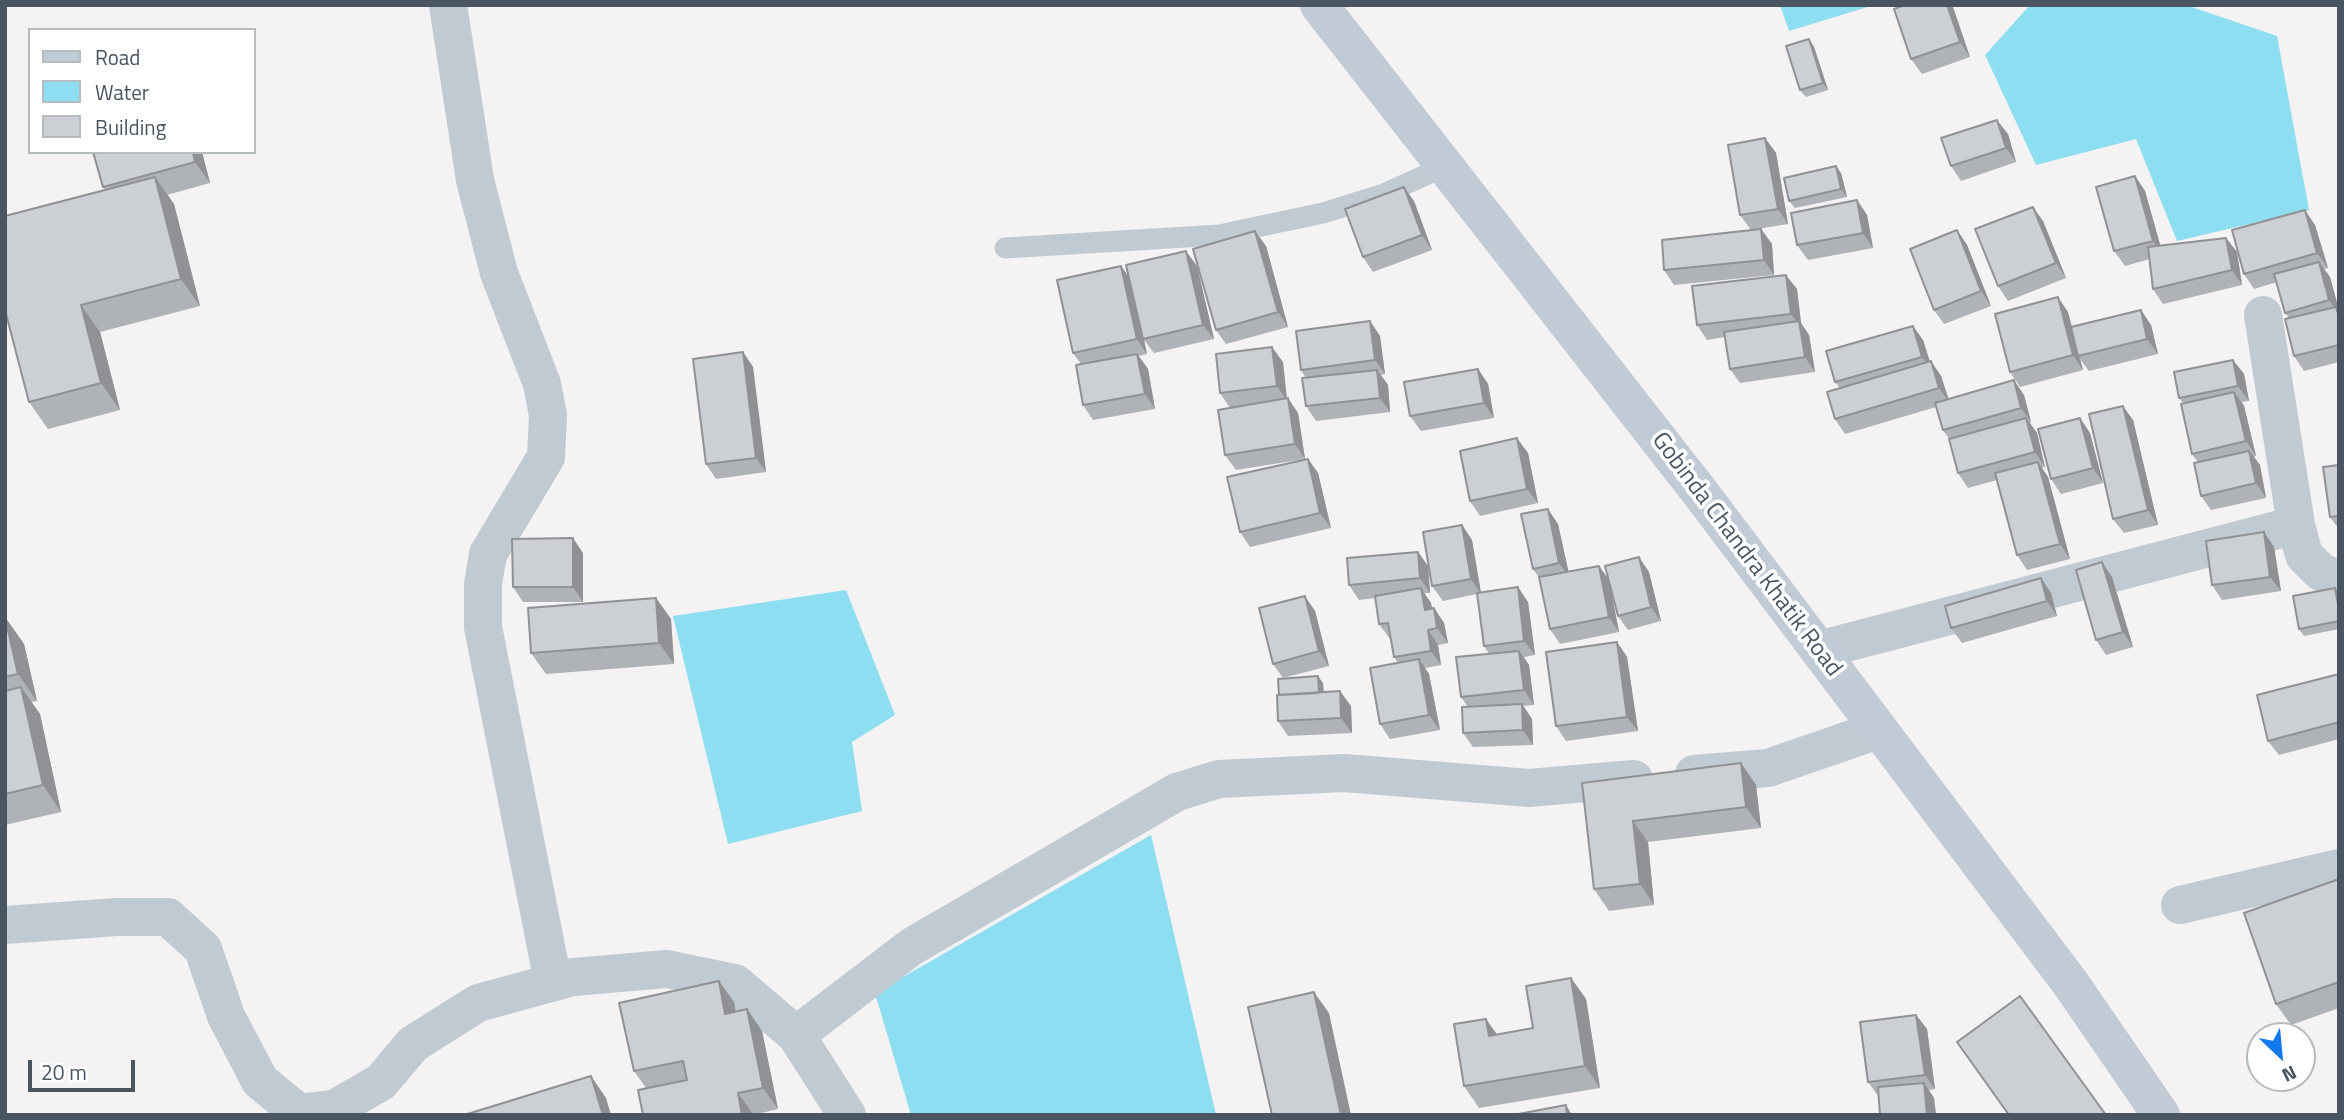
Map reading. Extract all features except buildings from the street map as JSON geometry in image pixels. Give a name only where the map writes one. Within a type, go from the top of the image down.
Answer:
[{"type":"main road","name":"Gobinda Chandra Khatik Road","points":[[1319,5],[1702,495],[2071,984],[2161,1115]]},
{"type":"street","points":[[448,5],[475,180],[499,273],[542,384],[548,415],[546,457],[488,554],[483,584],[483,627],[553,982]]},
{"type":"street","points":[[2263,315],[2296,525],[2304,555],[2321,572],[2339,579]]},
{"type":"street","points":[[1819,650],[2296,525]]},
{"type":"street","points":[[796,1035],[911,947],[1177,792],[1219,779],[1344,773],[1529,788],[1768,768],[1878,730]]},
{"type":"street","points":[[2180,905],[2339,868]]},
{"type":"street","points":[[5,925],[117,917],[168,917],[203,948],[226,1016],[260,1081],[299,1113],[334,1108],[381,1082],[413,1044],[478,1003],[573,977],[667,969],[735,984],[796,1035],[847,1115]]},
{"type":"lane","points":[[1005,248],[1219,235],[1335,209],[1384,194],[1443,167]]},
{"type":"water","points":[[1780,5],[1874,5],[1789,31]]},
{"type":"water","points":[[2030,5],[2186,5],[2277,36],[2309,210],[2177,241],[2136,139],[2036,165],[1985,55]]},
{"type":"water","points":[[846,590],[895,715],[852,742],[862,811],[728,844],[673,616]]},
{"type":"water","points":[[1151,835],[1216,1115],[911,1115],[875,993]]}]
